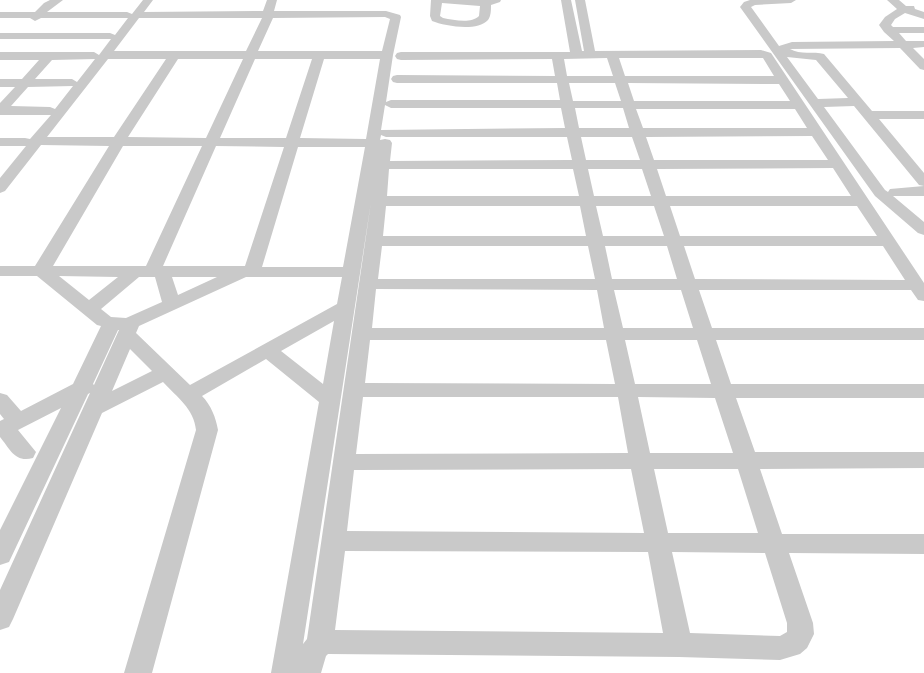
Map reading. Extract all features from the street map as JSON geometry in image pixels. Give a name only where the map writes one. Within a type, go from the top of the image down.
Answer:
[{"type":"street","points":[[0,188],[50,110],[72,83],[100,55],[110,36],[134,10],[148,0]]},
{"type":"street","points":[[791,0],[754,2],[745,7],[880,193],[890,203],[924,230]]},
{"type":"street","points":[[892,0],[924,16]]},
{"type":"street","points":[[320,643],[679,644],[780,648],[790,646],[797,641],[802,634],[800,623],[620,80],[589,53],[570,17],[566,1],[580,1],[584,17],[589,53]]},
{"type":"street","points":[[0,55],[52,2]]},
{"type":"street","points":[[90,309],[150,271],[249,55],[275,4]]},
{"type":"street","points":[[0,15],[86,15],[134,10],[201,19],[275,4],[333,18],[386,14],[395,16],[397,53],[396,79],[391,104],[379,138],[382,165],[374,241],[360,334],[320,643],[314,650],[307,673]]},
{"type":"street","points":[[436,4],[489,5],[482,20],[462,23],[439,21],[435,16],[436,4]]},
{"type":"street","points":[[67,36],[95,5]]},
{"type":"street","points":[[904,6],[924,12]]},
{"type":"street","points":[[904,6],[885,22],[885,25],[888,30],[924,66]]},
{"type":"street","points":[[0,172],[31,141],[134,10]]},
{"type":"street","points":[[570,17],[584,17]]},
{"type":"street","points":[[888,30],[924,30]]},
{"type":"street","points":[[0,36],[110,36]]},
{"type":"street","points":[[924,40],[792,45],[783,48],[783,50],[789,53],[815,55],[820,57],[924,182]]},
{"type":"street","points":[[901,42],[924,44]]},
{"type":"street","points":[[285,673],[351,272],[397,53]]},
{"type":"street","points":[[0,55],[320,55],[397,53],[764,55],[769,57],[920,290]]},
{"type":"street","points":[[41,271],[118,142],[174,55]]},
{"type":"street","points":[[0,619],[92,395],[123,327],[247,272],[292,142],[320,55]]},
{"type":"street","points":[[557,55],[679,644]]},
{"type":"street","points":[[0,111],[49,56]]},
{"type":"street","points":[[396,79],[783,80]]},
{"type":"street","points":[[0,84],[72,83]]},
{"type":"street","points":[[814,103],[858,102]]},
{"type":"street","points":[[391,104],[800,104]]},
{"type":"street","points":[[0,111],[50,110]]},
{"type":"street","points":[[869,115],[924,115]]},
{"type":"street","points":[[0,142],[292,142],[379,138],[573,133],[818,132]]},
{"type":"street","points":[[382,165],[838,164]]},
{"type":"street","points":[[895,192],[924,191]]},
{"type":"street","points":[[378,201],[862,200]]},
{"type":"street","points":[[374,241],[888,241]]},
{"type":"street","points":[[0,271],[351,272]]},
{"type":"street","points":[[41,271],[104,321],[123,327],[202,411],[207,430],[138,673]]},
{"type":"street","points":[[150,271],[172,305]]},
{"type":"street","points":[[368,284],[688,284],[920,290]]},
{"type":"street","points":[[188,395],[345,306]]},
{"type":"street","points":[[360,334],[924,334]]},
{"type":"street","points":[[268,350],[330,400]]},
{"type":"street","points":[[25,452],[6,430],[7,427],[17,420],[92,395],[166,373]]},
{"type":"street","points":[[353,390],[924,391]]},
{"type":"street","points":[[0,555],[92,395]]},
{"type":"street","points":[[1,403],[17,420]]},
{"type":"street","points":[[344,462],[924,460]]},
{"type":"street","points":[[333,541],[924,544]]}]
